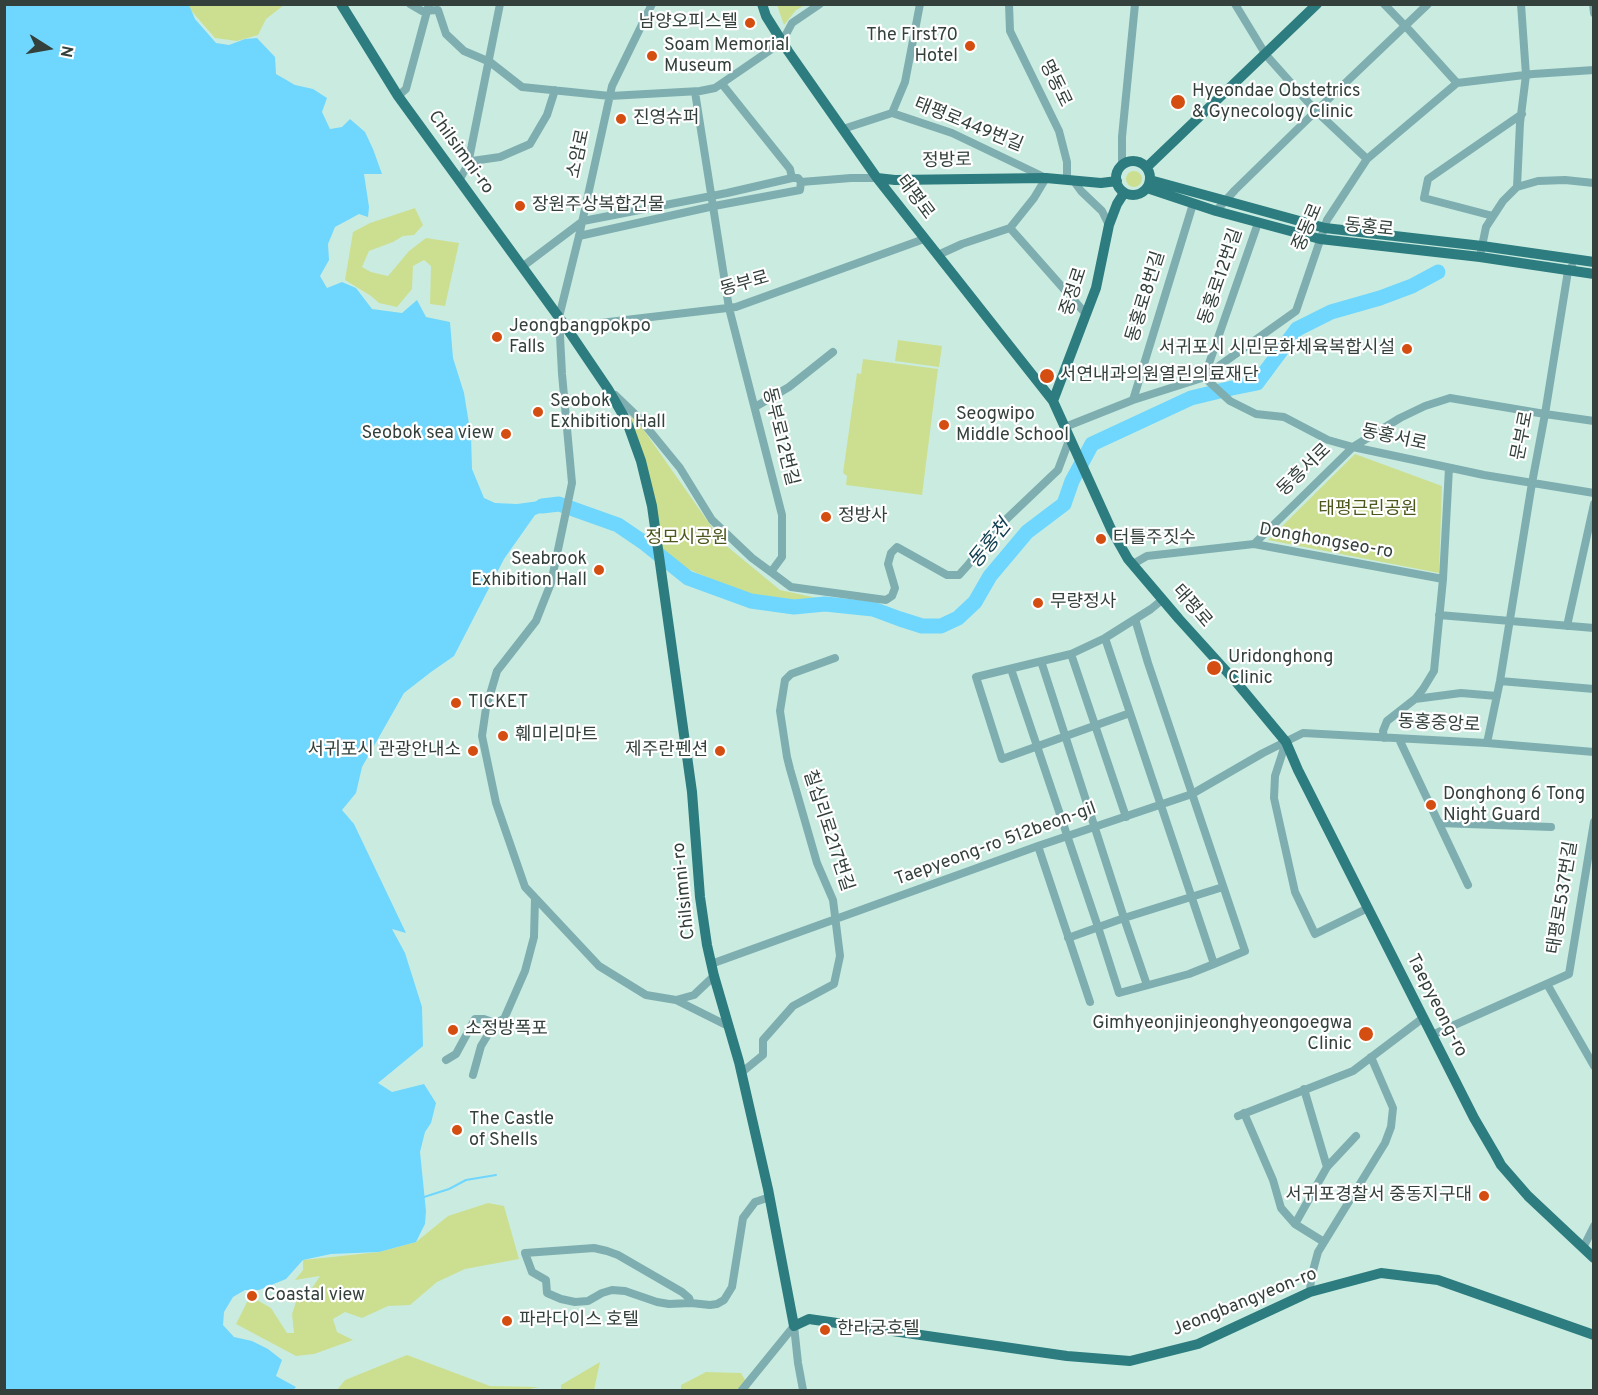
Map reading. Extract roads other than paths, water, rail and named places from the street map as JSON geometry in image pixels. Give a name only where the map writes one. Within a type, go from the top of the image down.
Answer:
[{"type":"main road","name":"Chilsimni-ro","points":[[341,4],[398,96],[559,317],[608,389],[627,422],[641,461],[657,536],[692,792],[700,897],[707,945],[741,1073],[770,1197],[794,1326]]},
{"type":"main road","name":"태평로","points":[[762,4],[766,16],[782,42],[878,178],[1053,401]]},
{"type":"main road","points":[[1147,167],[1317,4]]},
{"type":"main road","points":[[1136,161],[1147,167],[1150,175],[1149,184],[1143,192],[1135,195],[1124,193],[1116,181],[1122,165],[1136,161]]},
{"type":"main road","name":"정방로","points":[[878,178],[895,180],[1046,178],[1101,183],[1116,181]]},
{"type":"main road","name":"동홍로","points":[[1149,184],[1325,228],[1481,252],[1568,271],[1593,273]]},
{"type":"main road","name":"동홍로","points":[[1149,184],[1193,204],[1320,239],[1593,262]]},
{"type":"main road","name":"중정로","points":[[1053,401],[1096,288],[1109,225],[1124,193]]},
{"type":"main road","points":[[1053,401],[1069,436]]},
{"type":"main road","name":"태평로","points":[[1069,436],[1111,529],[1133,564],[1286,742]]},
{"type":"main road","name":"Taepyeong-ro","points":[[1286,742],[1423,1018],[1474,1118],[1501,1165],[1528,1196],[1593,1258]]},
{"type":"main road","name":"Jeongbangyeon-ro","points":[[794,1326],[809,1319],[1067,1356],[1130,1361],[1198,1344],[1310,1292],[1381,1273],[1438,1280],[1593,1335]]},
{"type":"street","points":[[410,4],[422,11],[428,8],[438,10],[447,34],[464,51],[490,62],[522,87],[610,96],[694,92],[715,88],[782,42],[792,23],[820,4]]},
{"type":"street","points":[[459,181],[468,160],[490,62],[500,4]]},
{"type":"street","name":"소암로","points":[[559,317],[612,86],[652,4]]},
{"type":"street","points":[[892,113],[905,82],[920,4]]},
{"type":"street","name":"명동로","points":[[1009,4],[1010,31],[1059,131],[1070,180]]},
{"type":"street","points":[[1122,165],[1122,137],[1135,4]]},
{"type":"street","points":[[1235,4],[1266,55],[1316,111],[1367,159]]},
{"type":"street","points":[[1384,4],[1457,83],[1593,70]]},
{"type":"street","points":[[1216,211],[1428,4]]},
{"type":"street","points":[[1517,187],[1526,75],[1521,4]]},
{"type":"street","points":[[1593,4],[1593,12]]},
{"type":"street","points":[[398,96],[406,89],[428,8]]},
{"type":"street","name":"중동로","points":[[1069,436],[1133,400],[1204,377],[1296,311],[1327,220],[1367,159],[1457,83]]},
{"type":"street","points":[[722,84],[790,169],[792,178]]},
{"type":"street","points":[[468,160],[500,157],[530,144],[547,115],[555,90]]},
{"type":"street","points":[[694,92],[729,308]]},
{"type":"street","name":"태평로449번길","points":[[843,129],[892,113],[952,133],[1046,178]]},
{"type":"street","points":[[1493,216],[1424,198],[1428,179],[1522,114]]},
{"type":"street","name":"정방로","points":[[579,236],[714,206],[800,190],[801,182],[851,177],[878,178]]},
{"type":"street","points":[[522,267],[583,220],[712,196],[792,178],[798,178],[801,182]]},
{"type":"street","points":[[938,255],[962,244],[1010,228],[1034,198],[1046,178]]},
{"type":"street","points":[[1070,180],[1102,211],[1109,225]]},
{"type":"street","points":[[1481,252],[1486,226],[1503,201],[1517,187],[1538,181],[1566,180],[1593,183]]},
{"type":"street","name":"동홍로8번길","points":[[1133,400],[1193,204]]},
{"type":"street","name":"동홍로12번길","points":[[1204,377],[1258,223]]},
{"type":"street","points":[[1010,228],[1086,314]]},
{"type":"street","name":"동부로","points":[[566,327],[729,308],[754,302],[924,239]]},
{"type":"street","points":[[1568,271],[1577,260]]},
{"type":"street","name":"문부로","points":[[1488,743],[1568,271]]},
{"type":"street","name":"동부로12번길","points":[[729,308],[782,515],[782,557],[771,572]]},
{"type":"street","points":[[559,317],[572,483],[551,583],[536,621],[497,671],[486,708],[482,736],[496,803],[525,887],[599,966],[646,994],[676,1000],[728,1026]]},
{"type":"street","points":[[755,407],[789,387],[833,352]]},
{"type":"street","name":"동홍서로","points":[[1204,377],[1230,401],[1256,414],[1284,417],[1328,440],[1449,468],[1593,494]]},
{"type":"street","points":[[608,389],[640,419],[680,468],[712,520],[752,558],[791,587],[886,600],[892,596],[895,588],[888,564],[891,553],[897,547],[947,575],[959,575],[996,529],[1058,470],[1069,436]]},
{"type":"street","name":"동흥서로","points":[[1254,544],[1353,447],[1400,418],[1425,406],[1450,398],[1545,414]]},
{"type":"street","points":[[1545,414],[1593,421]]},
{"type":"street","points":[[1384,738],[1383,731],[1387,721],[1415,699],[1434,671],[1443,579],[1449,468]]},
{"type":"street","points":[[1567,626],[1593,504]]},
{"type":"street","name":"Donghongseo-ro","points":[[1133,564],[1147,556],[1254,544],[1443,579]]},
{"type":"street","points":[[1130,713],[1002,759],[976,677],[1071,654],[1105,638],[1162,600]]},
{"type":"street","points":[[1439,615],[1593,628]]},
{"type":"street","points":[[1011,669],[1119,993],[1189,974],[1214,964],[1245,951],[1135,619]]},
{"type":"street","points":[[1105,638],[1214,964]]},
{"type":"street","points":[[1071,654],[1126,817]]},
{"type":"street","name":"칠십리로217번길","points":[[741,1073],[763,1055],[763,1040],[793,1006],[834,984],[840,956],[833,900],[818,863],[787,757],[780,711],[785,680],[791,674],[835,658]]},
{"type":"street","points":[[1041,661],[1148,985]]},
{"type":"street","points":[[1500,681],[1593,688]]},
{"type":"street","points":[[1415,699],[1461,693],[1497,696]]},
{"type":"street","name":"동홍중앙로","points":[[1286,742],[1303,733],[1488,743],[1593,752]]},
{"type":"street","points":[[1399,739],[1468,885]]},
{"type":"street","points":[[1286,742],[1275,776],[1274,798],[1295,892],[1316,934],[1368,908]]},
{"type":"street","name":"Taepyeong-ro 512beon-gil","points":[[711,964],[1038,846],[1192,794],[1286,742]]},
{"type":"street","points":[[1438,822],[1551,827]]},
{"type":"street","name":"태평로537번길","points":[[1432,1035],[1569,974],[1590,873],[1593,822]]},
{"type":"street","points":[[1038,846],[1090,1002]]},
{"type":"street","points":[[1068,938],[1223,887]]},
{"type":"street","points":[[473,1075],[481,1046],[495,1023],[504,1019],[525,971],[534,937],[536,898]]},
{"type":"street","points":[[676,1000],[694,995],[714,976]]},
{"type":"street","points":[[1547,984],[1593,1066]]},
{"type":"street","points":[[1324,1242],[1295,1224],[1281,1208],[1273,1180],[1241,1115],[1353,1071],[1423,1018]]},
{"type":"street","points":[[446,1060],[456,1054],[475,1019],[495,1023]]},
{"type":"street","points":[[1310,1292],[1318,1252],[1385,1143],[1391,1127],[1393,1108],[1371,1058]]},
{"type":"street","points":[[1304,1089],[1327,1167]]},
{"type":"street","points":[[1295,1224],[1327,1167],[1356,1136]]},
{"type":"street","points":[[691,1303],[682,1292],[607,1251],[594,1248],[525,1253],[532,1272],[546,1280],[547,1293],[561,1299],[575,1302],[588,1301],[612,1290],[625,1291],[669,1304],[717,1304],[724,1300],[732,1287],[743,1218],[755,1202],[770,1197]]},
{"type":"street","points":[[1583,1248],[1593,1226]]},
{"type":"street","points":[[742,1390],[794,1326]]},
{"type":"street","name":"Chilsimni-ro","points":[[794,1326],[803,1390]]},
{"type":"water","points":[[5,4],[189,5],[195,19],[216,43],[229,45],[245,39],[257,38],[275,57],[276,74],[295,85],[313,89],[327,98],[322,112],[330,129],[342,127],[350,119],[365,132],[382,174],[364,174],[369,207],[368,217],[359,214],[335,227],[328,244],[329,260],[320,276],[327,288],[342,282],[356,288],[372,309],[402,313],[417,300],[426,317],[450,322],[453,358],[464,393],[471,436],[472,469],[484,498],[495,503],[517,504],[561,498],[562,505],[535,515],[504,559],[454,656],[404,693],[362,767],[356,793],[342,810],[354,824],[406,933],[392,929],[405,953],[422,1007],[423,1046],[378,1083],[392,1092],[424,1084],[436,1103],[420,1152],[426,1211],[425,1224],[416,1242],[379,1252],[331,1254],[303,1260],[286,1279],[259,1290],[245,1290],[233,1297],[224,1312],[223,1325],[234,1337],[252,1341],[268,1349],[282,1360],[276,1376],[296,1387],[293,1390],[5,1390]]},
{"type":"waterway","name":"동홍천","points":[[542,506],[559,504],[618,525],[688,578],[751,601],[794,607],[825,604],[873,609],[922,626],[941,626],[958,618],[975,602],[990,576],[1027,532],[1064,504],[1072,481],[1092,444],[1191,398],[1257,383],[1297,329],[1331,312],[1412,286],[1438,272]]},
{"type":"waterway","points":[[424,1197],[449,1189],[466,1180],[496,1175]]},
{"type":"place","name":"남양오피스텔","points":[[750,23]]},
{"type":"place","name":"The First70 Hotel","points":[[970,46]]},
{"type":"place","name":"Soam Memorial Museum","points":[[652,56]]},
{"type":"place","name":"Hyeondae Obstetrics & Gynecology Clinic","points":[[1178,102]]},
{"type":"place","name":"진영슈퍼","points":[[621,119]]},
{"type":"place","name":"장원주상복합건물","points":[[520,206]]},
{"type":"place","name":"Jeongbangpokpo Falls","points":[[497,337]]},
{"type":"place","name":"서귀포시 시민문화체육복합시설","points":[[1407,349]]},
{"type":"place","name":"서연내과의원열린의료재단","points":[[1047,376]]},
{"type":"place","name":"Seobok Exhibition Hall","points":[[538,412]]},
{"type":"place","name":"Seogwipo Middle School","points":[[944,425]]},
{"type":"place","name":"Seobok sea view","points":[[506,434]]},
{"type":"place","name":"정방사","points":[[826,517]]},
{"type":"place","name":"터틀주짓수","points":[[1101,539]]},
{"type":"place","name":"Seabrook Exhibition Hall","points":[[599,570]]},
{"type":"place","name":"무량정사","points":[[1038,603]]},
{"type":"place","name":"Uridonghong Clinic","points":[[1214,668]]},
{"type":"place","name":"TICKET","points":[[456,703]]},
{"type":"place","name":"훼미리마트","points":[[503,736]]},
{"type":"place","name":"서귀포시 관광안내소","points":[[473,751]]},
{"type":"place","name":"제주란펜션","points":[[720,751]]},
{"type":"place","name":"Donghong 6 Tong Night Guard","points":[[1431,805]]},
{"type":"place","name":"소정방폭포","points":[[453,1030]]},
{"type":"place","name":"Gimhyeonjinjeonghyeongoegwa Clinic","points":[[1366,1034]]},
{"type":"place","name":"The Castle of Shells","points":[[457,1130]]},
{"type":"place","name":"서귀포경찰서 중동지구대","points":[[1484,1196]]},
{"type":"place","name":"Coastal view","points":[[252,1296]]},
{"type":"place","name":"파라다이스 호텔","points":[[507,1321]]},
{"type":"place","name":"한라궁호텔","points":[[825,1330]]},
{"type":"park label","name":"태평근린공원","points":[[1368,510]]},
{"type":"park label","name":"정모시공원","points":[[687,539]]}]
